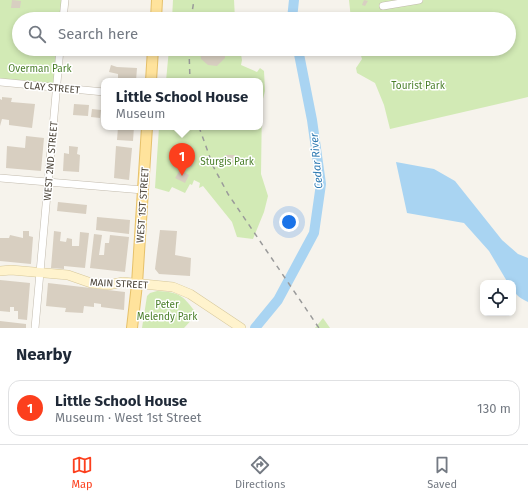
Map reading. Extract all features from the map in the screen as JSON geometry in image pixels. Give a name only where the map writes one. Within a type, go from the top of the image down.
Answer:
[{"type":"main road","points":[[157,12],[158,0]]},
{"type":"main road","points":[[151,78],[153,56]]},
{"type":"main road","name":"WEST 1ST STREET","points":[[131,327],[137,284],[147,130]]},
{"type":"main road","name":"MAIN STREET","points":[[0,271],[11,270],[68,275],[91,283],[137,284],[173,288],[190,294],[241,328]]},
{"type":"street","points":[[64,12],[65,0]]},
{"type":"street","points":[[383,6],[419,0]]},
{"type":"street","name":"WEST 2ND STREET","points":[[35,328],[59,56]]},
{"type":"street","name":"CLAY STREET","points":[[0,82],[101,92]]},
{"type":"street","points":[[0,178],[143,190]]},
{"type":"green space","name":"Overman Park","points":[[0,0],[65,0],[64,12],[12,12],[12,56],[59,56],[57,88],[0,83]]},
{"type":"green space","points":[[173,0],[234,0],[235,12],[172,12]]},
{"type":"green space","name":"Tourist Park","points":[[349,0],[528,0],[528,97],[390,129],[384,105],[375,83],[357,73],[356,68],[362,59],[361,56],[516,56],[516,12],[350,12]]},
{"type":"green space","name":"Sturgis Park","points":[[168,56],[241,56],[241,65],[257,72],[260,68],[264,71],[265,91],[263,99],[263,78],[166,78]]},
{"type":"green space","name":"Sturgis Park","points":[[159,130],[262,130],[261,174],[268,196],[264,212],[253,239],[237,237],[232,222],[203,186],[199,188],[200,183],[194,180],[192,185],[190,184],[185,193],[172,187],[169,192],[155,188]]},
{"type":"green space","name":"Peter Melendy Park","points":[[157,291],[171,292],[181,296],[197,314],[184,328],[142,328],[147,296],[150,293]]},
{"type":"green space","points":[[323,318],[330,328],[315,328]]},
{"type":"water","points":[[396,162],[434,169],[455,181],[502,240],[518,254],[528,258],[528,302],[516,294],[516,280],[506,280],[489,251],[464,223],[407,213]]},
{"type":"building","points":[[12,0],[21,1],[20,8],[11,8]]},
{"type":"building","points":[[364,0],[368,1],[365,6],[362,5]]},
{"type":"building","points":[[201,56],[225,56],[225,58],[217,66],[208,65],[201,59]]},
{"type":"building","points":[[111,65],[117,67],[137,68],[136,78],[118,78],[118,74],[109,72]]},
{"type":"building","points":[[2,97],[12,98],[11,102],[35,104],[32,128],[9,125],[9,120],[2,119],[0,126],[0,99],[2,100]]},
{"type":"building","points":[[74,104],[89,105],[88,116],[73,115]]},
{"type":"building","points":[[92,109],[101,110],[100,118],[91,117]]},
{"type":"building","points":[[118,130],[134,130],[133,141],[117,140]]},
{"type":"building","points":[[26,136],[44,138],[41,171],[6,168],[7,146],[25,148]]},
{"type":"building","points":[[69,146],[78,147],[77,154],[80,155],[79,172],[63,171],[64,153],[69,154]]},
{"type":"building","points":[[116,146],[132,148],[129,180],[114,178]]},
{"type":"building","points":[[225,155],[235,155],[235,163],[225,162]]},
{"type":"building","points":[[189,162],[193,162],[192,167],[189,166]]},
{"type":"building","points":[[180,170],[189,175],[185,183],[175,178]]},
{"type":"building","points":[[58,202],[87,205],[86,214],[57,211]]},
{"type":"building","points":[[97,217],[130,220],[129,234],[96,230]]},
{"type":"building","points":[[160,230],[177,231],[175,255],[191,258],[190,276],[159,274],[155,269]]},
{"type":"building","points":[[23,231],[29,231],[29,236],[33,237],[31,264],[0,261],[0,238],[9,238],[10,235],[23,238]]},
{"type":"building","points":[[54,231],[61,232],[60,241],[66,242],[67,238],[72,239],[72,246],[79,246],[80,232],[89,233],[85,268],[64,266],[64,269],[51,268]]},
{"type":"building","points":[[94,234],[102,235],[99,255],[104,255],[105,243],[109,243],[110,235],[129,237],[125,272],[90,268]]},
{"type":"building","points":[[0,280],[30,283],[27,320],[18,319],[18,311],[14,311],[14,307],[10,307],[10,312],[0,311]]},
{"type":"building","points":[[48,283],[125,292],[124,310],[101,307],[101,304],[94,303],[94,307],[84,306],[83,313],[65,312],[66,308],[46,306]]},
{"type":"building","points":[[0,321],[26,324],[26,328],[0,328]]},
{"type":"waterway","name":"Cedar River","points":[[293,12],[294,0]]},
{"type":"waterway","name":"Cedar River","points":[[255,328],[278,300],[314,233],[321,184],[312,120],[299,56]]},
{"type":"railway","points":[[192,12],[194,0]]},
{"type":"railway","points":[[189,56],[190,78]]},
{"type":"railway","points":[[200,130],[213,166],[228,194],[319,328]]},
{"type":"place","name":"Little School House","points":[[182,176]]}]
